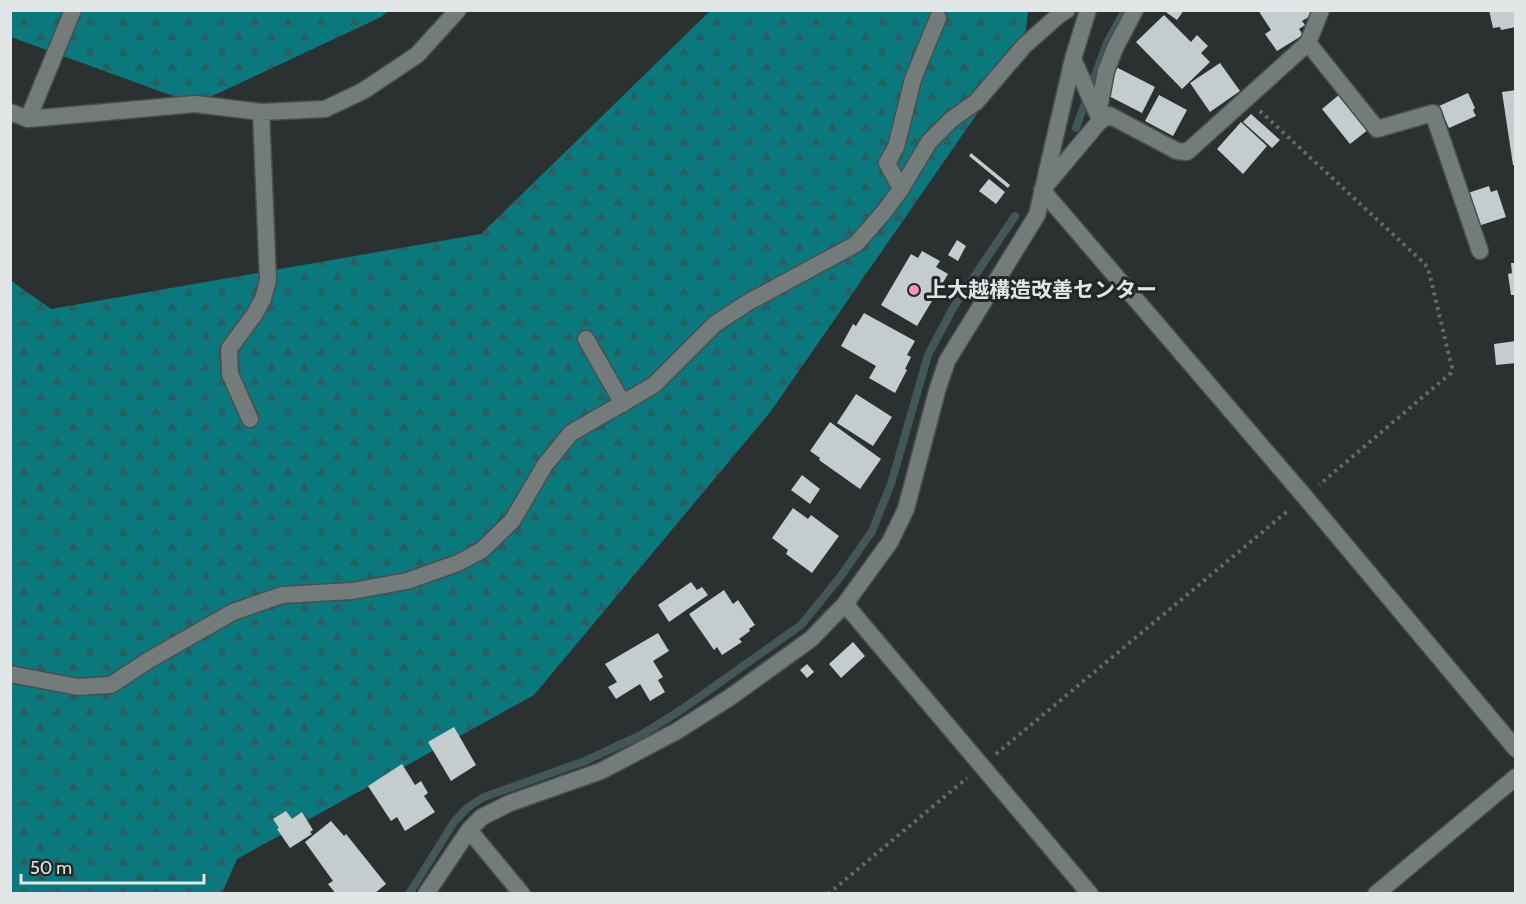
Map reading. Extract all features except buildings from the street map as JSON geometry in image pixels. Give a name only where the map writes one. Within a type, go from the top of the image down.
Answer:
[{"type":"street","points":[[28,119],[73,10]]},
{"type":"street","points":[[10,112],[28,119],[195,104],[261,111],[325,109],[363,91],[417,55],[458,10]]},
{"type":"street","points":[[10,674],[78,687],[111,685],[149,660],[233,612],[282,595],[352,591],[407,581],[458,563],[482,550],[512,521],[545,465],[572,433],[654,385],[715,324],[747,303],[856,244],[901,189],[929,142],[952,119],[976,102],[1024,46],[1067,10]]},
{"type":"street","points":[[426,894],[469,830],[482,817],[510,803],[601,771],[677,731],[729,698],[811,639],[845,604],[890,542],[906,509],[947,361],[1037,215],[1073,59],[1088,10]]},
{"type":"street","points":[[1042,190],[1097,114],[1106,71],[1135,10]]},
{"type":"street","points":[[1097,114],[1109,115],[1177,151],[1187,152],[1308,43],[1321,10]]},
{"type":"street","points":[[901,189],[887,163],[896,147],[913,79],[938,18]]},
{"type":"street","points":[[1308,43],[1377,129],[1433,114],[1480,251]]},
{"type":"street","points":[[1073,59],[1097,114]]},
{"type":"street","points":[[250,419],[230,374],[229,349],[259,307],[268,280],[261,111]]},
{"type":"street","points":[[1042,190],[1305,497],[1515,749]]},
{"type":"street","points":[[586,339],[623,404]]},
{"type":"street","points":[[845,604],[1090,894]]},
{"type":"street","points":[[1376,894],[1515,777]]},
{"type":"street","points":[[469,830],[522,894]]},
{"type":"path","points":[[828,894],[1451,373],[1452,368],[1430,272],[1425,264],[1246,98]]},
{"type":"green space","points":[[10,11],[388,11],[381,17],[195,104],[11,37]]},
{"type":"green space","points":[[710,11],[1028,11],[1024,46],[771,411],[534,695],[237,859],[222,893],[11,893],[10,280],[51,309],[481,234]]},
{"type":"waterway","points":[[1076,128],[1106,45],[1125,10]]},
{"type":"waterway","points":[[409,894],[454,822],[467,808],[484,797],[585,761],[641,735],[681,710],[801,625],[841,576],[872,531],[891,484],[928,355],[953,308],[1015,216]]},
{"type":"place","name":"上大越構造改善センター","points":[[914,290]]}]
